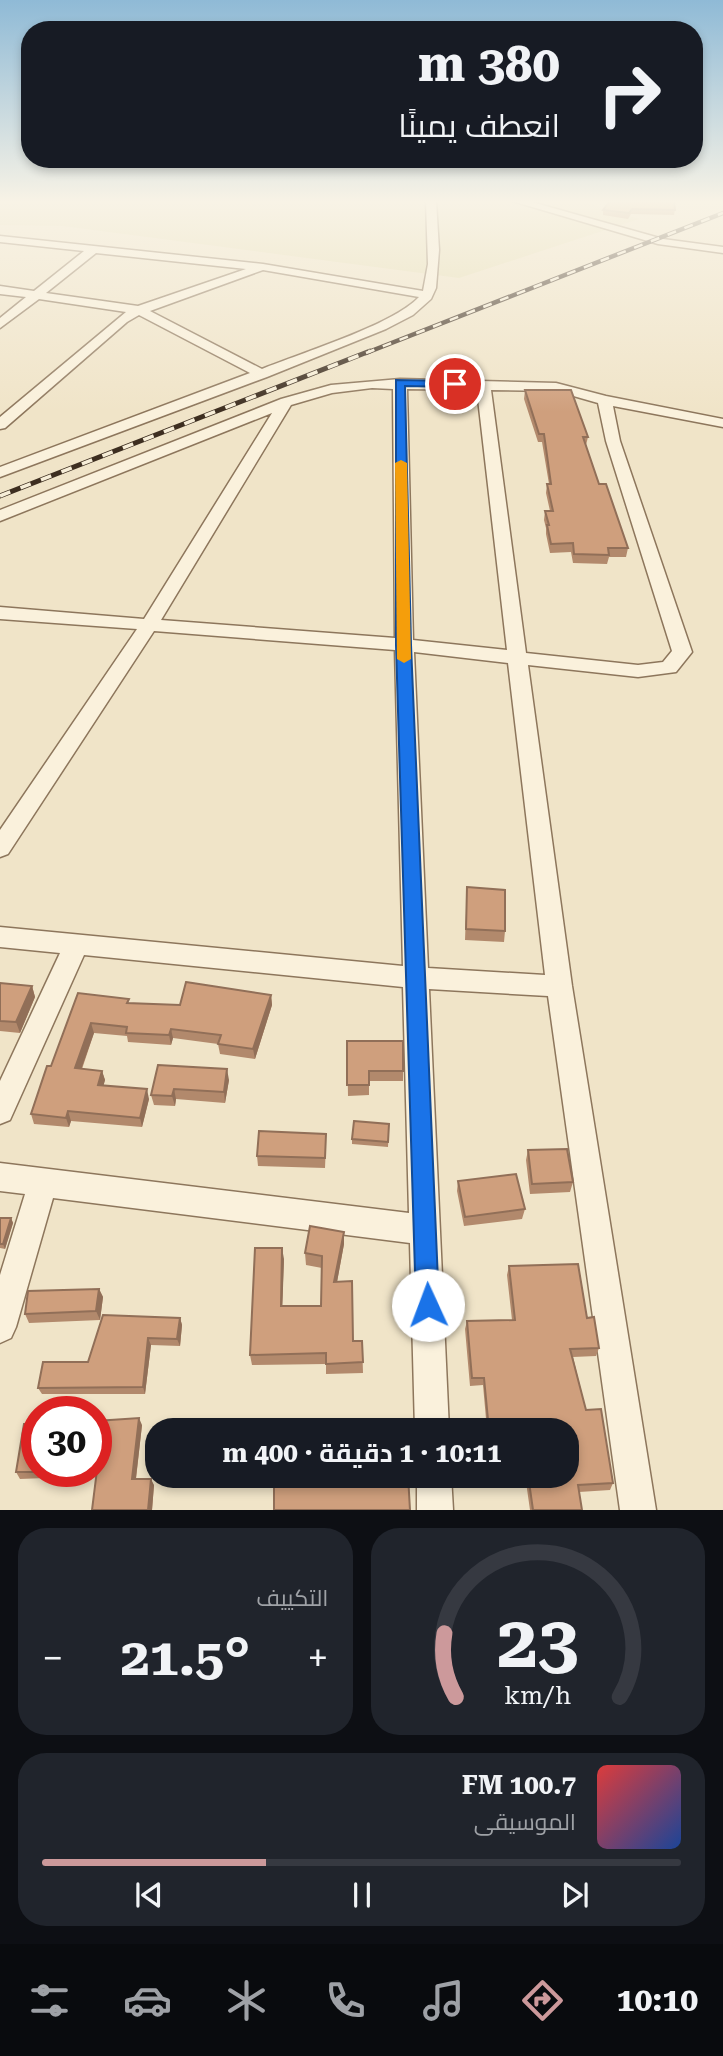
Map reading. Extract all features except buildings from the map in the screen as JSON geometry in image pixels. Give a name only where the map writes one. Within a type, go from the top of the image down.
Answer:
[{"type":"street","points":[[0,324],[65,271]]},
{"type":"street","points":[[0,425],[115,325],[139,310],[250,271]]},
{"type":"street","points":[[289,271],[427,295]]},
{"type":"street","points":[[0,472],[262,374],[390,321],[412,309],[427,295],[432,271]]},
{"type":"street","points":[[0,290],[139,310],[262,374]]},
{"type":"street","points":[[400,383],[404,645],[432,1418]]},
{"type":"street","points":[[0,516],[286,402],[331,389],[400,383],[556,387],[605,400],[723,423]]},
{"type":"street","points":[[482,385],[559,986],[638,1510]]},
{"type":"street","points":[[0,613],[404,645],[518,660],[638,671],[669,668],[682,652],[613,441],[605,400]]},
{"type":"street","points":[[0,848],[149,625],[286,402]]},
{"type":"street","points":[[0,937],[417,978],[559,986]]},
{"type":"street","points":[[0,1111],[76,945]]},
{"type":"street","points":[[0,1177],[425,1230]]},
{"type":"street","points":[[0,1327],[43,1182]]},
{"type":"street","points":[[434,1488],[435,1510]]},
{"type":"shaded area","points":[[409,271],[479,271],[459,278]]},
{"type":"railway","points":[[366,353],[574,271]]},
{"type":"railway","points":[[0,496],[370,351]]},
{"type":"slow traffic","points":[[401,463],[404,659]]},
{"type":"route","points":[[428,1305],[404,645],[400,383],[455,384]]}]
